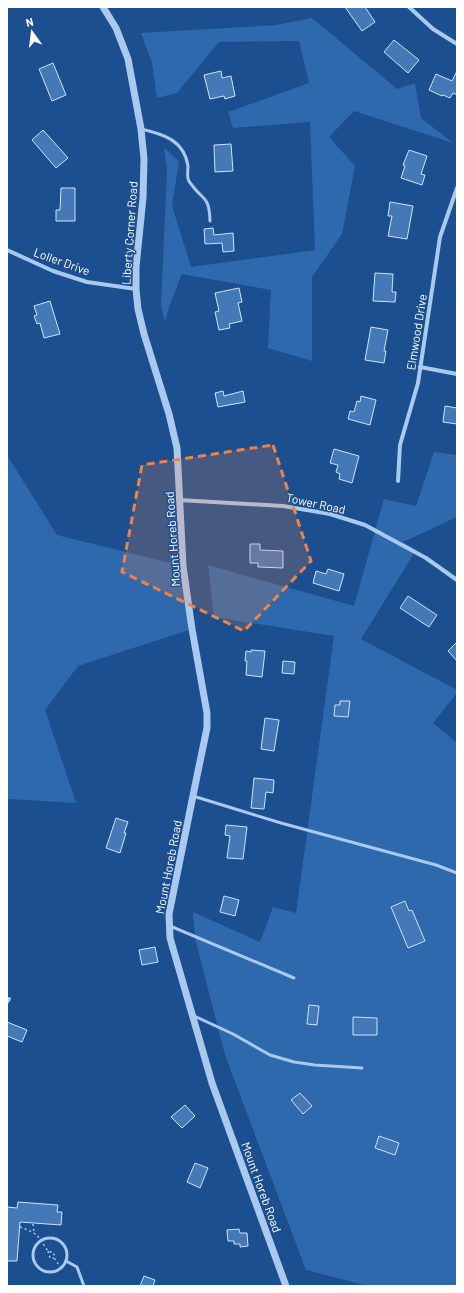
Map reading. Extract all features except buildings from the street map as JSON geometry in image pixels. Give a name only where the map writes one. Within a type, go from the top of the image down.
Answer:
[{"type":"street","name":"Liberty Corner Road","points":[[103,7],[119,34],[128,59],[141,129],[144,159],[143,198],[136,267],[136,289],[141,324],[169,414],[178,461]]},
{"type":"street","points":[[409,7],[433,29],[457,44]]},
{"type":"street","name":"Elmwood Drive","points":[[398,481],[400,445],[418,383],[440,237],[457,188]]},
{"type":"street","name":"Loller Drive","points":[[7,250],[52,271],[88,282],[136,289]]},
{"type":"street","points":[[420,367],[457,374]]},
{"type":"street","name":"Mount Horeb Road","points":[[178,461],[183,566],[192,629],[207,713],[207,728],[168,925],[170,938],[212,1083],[286,1286]]},
{"type":"street","name":"Tower Road","points":[[179,500],[283,506],[330,514],[365,525],[426,558],[457,580]]},
{"type":"lane","points":[[141,129],[166,136],[180,146],[188,166],[188,178],[190,184],[207,201],[210,221]]},
{"type":"lane","points":[[193,796],[266,819],[457,873]]},
{"type":"lane","points":[[168,925],[294,978]]},
{"type":"lane","points":[[192,1015],[233,1034],[270,1055],[294,1062],[315,1065],[362,1068]]},
{"type":"lane","points":[[46,1238],[57,1239],[62,1242],[67,1252],[66,1261],[61,1268],[51,1272],[46,1271],[37,1265],[33,1255],[34,1250],[41,1241],[46,1238]]},
{"type":"lane","points":[[66,1261],[77,1267],[84,1286]]},
{"type":"path","points":[[33,1224],[34,1233]]},
{"type":"path","points":[[20,1227],[34,1233],[48,1251],[50,1258],[54,1258]]},
{"type":"path","points":[[48,1251],[54,1253],[54,1258],[61,1268]]},
{"type":"highlighted area","points":[[273,445],[311,561],[244,631],[122,572],[142,465]]},
{"type":"shaded area","points":[[312,18],[397,89],[415,83],[421,118],[453,143],[354,111],[329,137],[355,166],[342,234],[312,277],[312,361],[268,348],[271,290],[182,274],[169,307],[165,322],[161,306],[167,171],[164,148],[179,161],[172,206],[191,267],[315,250],[310,122],[233,128],[228,112],[309,83],[299,41],[219,42],[177,93],[157,98],[152,63],[141,33],[276,25]]},
{"type":"shaded area","points":[[434,452],[457,455],[457,517],[403,542],[416,550],[361,639],[457,690],[457,693],[433,723],[457,743],[457,1286],[369,1286],[306,1270],[225,1055],[195,938],[193,912],[260,942],[273,907],[296,913],[334,636],[214,617],[208,565],[354,606],[384,499],[416,506]]},
{"type":"shaded area","points":[[7,455],[57,535],[183,566],[192,629],[78,666],[45,710],[76,803],[7,799]]}]
